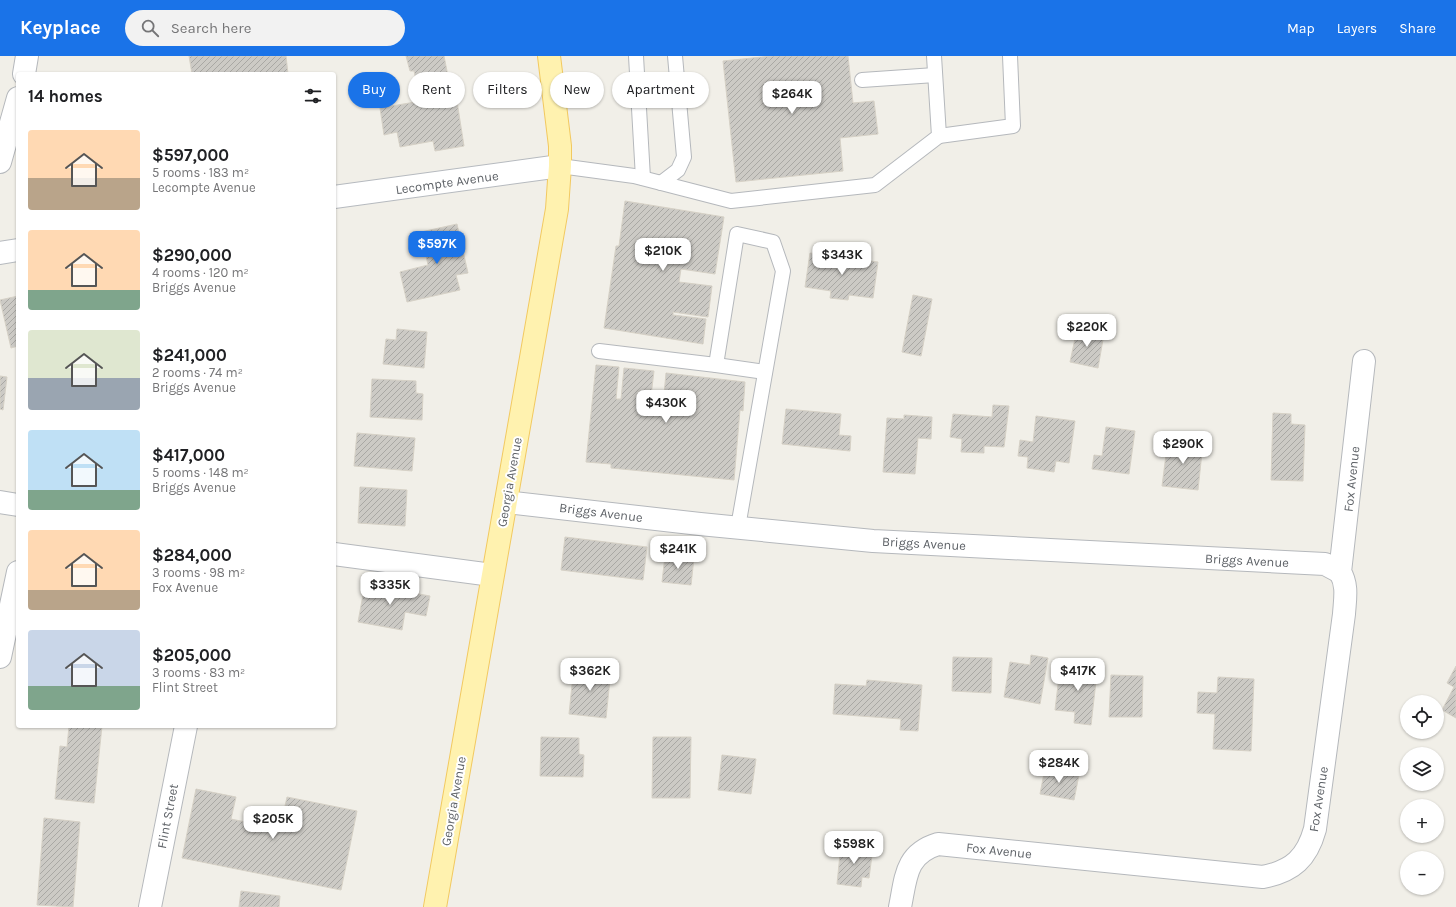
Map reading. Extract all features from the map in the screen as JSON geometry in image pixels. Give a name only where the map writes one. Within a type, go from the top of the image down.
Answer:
[{"type":"main road","name":"Georgia Avenue","points":[[435,907],[557,209],[560,166],[557,113],[549,56]]},
{"type":"street","points":[[24,72],[27,56]]},
{"type":"street","points":[[0,162],[15,125]]},
{"type":"street","name":"Lecompte Avenue","points":[[336,197],[560,166]]},
{"type":"street","points":[[0,253],[16,250]]},
{"type":"street","name":"Fox Avenue","points":[[900,907],[907,871],[911,861],[918,852],[938,844],[1263,877],[1278,874],[1291,867],[1302,857],[1310,845],[1315,829],[1344,614],[1346,588],[1345,579],[1340,572],[1364,362]]},
{"type":"street","points":[[0,502],[16,505]]},
{"type":"street","name":"Briggs Avenue","points":[[506,502],[872,540],[1326,564],[1340,572]]},
{"type":"street","points":[[336,554],[492,575]]},
{"type":"street","points":[[0,657],[16,581]]},
{"type":"street","name":"Flint Street","points":[[150,907],[186,728]]},
{"type":"lane","points":[[636,56],[642,178]]},
{"type":"lane","points":[[661,183],[678,170],[684,157],[675,56]]},
{"type":"lane","points":[[934,56],[939,136]]},
{"type":"lane","points":[[560,166],[642,178],[731,201],[875,185],[939,136],[1013,126],[1010,56]]},
{"type":"lane","points":[[862,80],[935,75]]},
{"type":"lane","points":[[716,365],[737,234],[773,242],[783,271],[738,527]]},
{"type":"lane","points":[[599,350],[765,372]]},
{"type":"building","points":[[189,56],[286,56],[288,72],[192,72]]},
{"type":"building","points":[[406,56],[444,56],[447,72],[414,72],[410,71]]},
{"type":"building","points":[[772,56],[848,56],[853,103],[874,101],[878,134],[840,138],[843,171],[736,182],[723,61]]},
{"type":"building","points":[[408,103],[408,108],[458,108],[464,146],[435,151],[433,141],[400,147],[397,132],[384,135],[380,108],[400,108],[400,105]]},
{"type":"building","points":[[625,201],[724,217],[715,274],[681,269],[679,282],[712,286],[708,317],[673,312],[673,315],[706,319],[703,344],[604,328],[616,246],[619,246]]},
{"type":"building","points":[[457,224],[468,273],[456,275],[460,290],[407,302],[400,272],[428,265],[421,232]]},
{"type":"building","points":[[810,253],[878,262],[873,298],[849,295],[848,300],[830,298],[831,291],[805,287]]},
{"type":"building","points":[[913,295],[932,299],[921,356],[902,352]]},
{"type":"building","points":[[16,296],[16,347],[11,348],[0,300]]},
{"type":"building","points":[[397,329],[427,332],[424,368],[383,364],[386,339],[396,340]]},
{"type":"building","points":[[1077,329],[1104,334],[1098,368],[1070,362]]},
{"type":"building","points":[[596,365],[619,367],[616,399],[621,399],[624,368],[654,371],[650,404],[663,405],[666,373],[745,382],[743,411],[740,410],[734,480],[611,468],[611,464],[586,462]]},
{"type":"building","points":[[0,376],[7,377],[3,410],[0,409]]},
{"type":"building","points":[[372,379],[416,381],[416,393],[423,394],[422,420],[370,417]]},
{"type":"building","points":[[993,405],[1009,406],[1004,447],[984,446],[984,453],[961,452],[962,439],[950,437],[953,414],[992,417]]},
{"type":"building","points":[[786,409],[841,414],[839,435],[851,436],[850,451],[782,444]]},
{"type":"building","points":[[1273,413],[1291,414],[1291,424],[1305,425],[1303,481],[1271,480]]},
{"type":"building","points":[[904,415],[932,417],[931,439],[918,438],[915,474],[883,472],[887,418],[904,419]]},
{"type":"building","points":[[1036,416],[1075,421],[1069,463],[1056,461],[1054,472],[1027,468],[1028,457],[1018,456],[1020,440],[1033,442]]},
{"type":"building","points":[[1106,427],[1135,431],[1129,474],[1092,469],[1094,455],[1102,456]]},
{"type":"building","points":[[357,433],[415,438],[412,471],[354,466]]},
{"type":"building","points":[[1168,439],[1203,443],[1198,490],[1162,486]]},
{"type":"building","points":[[360,487],[407,490],[405,526],[358,523]]},
{"type":"building","points":[[565,537],[647,547],[643,580],[561,570]]},
{"type":"building","points":[[665,556],[694,558],[691,585],[662,582]]},
{"type":"building","points":[[365,584],[430,596],[426,616],[405,612],[402,630],[358,622]]},
{"type":"building","points":[[1031,655],[1048,658],[1040,704],[1004,697],[1010,662],[1030,665]]},
{"type":"building","points":[[953,657],[992,658],[991,693],[952,691]]},
{"type":"building","points":[[1083,662],[1098,664],[1091,725],[1074,723],[1075,712],[1055,710],[1060,668],[1082,671]]},
{"type":"building","points":[[574,666],[611,670],[606,718],[569,714]]},
{"type":"building","points":[[1456,666],[1456,718],[1444,711],[1444,706],[1454,687],[1447,683]]},
{"type":"building","points":[[1111,675],[1143,676],[1142,717],[1109,717]]},
{"type":"building","points":[[1218,677],[1254,679],[1251,751],[1213,749],[1215,714],[1197,713],[1198,692],[1217,693]]},
{"type":"building","points":[[867,680],[922,685],[918,731],[900,730],[901,719],[833,714],[835,684],[866,686]]},
{"type":"building","points":[[69,728],[102,728],[94,803],[55,799],[60,746],[67,747]]},
{"type":"building","points":[[541,737],[579,738],[579,754],[584,755],[583,777],[540,776]]},
{"type":"building","points":[[653,737],[691,737],[690,798],[652,798]]},
{"type":"building","points":[[722,755],[756,759],[751,794],[718,790]]},
{"type":"building","points":[[1045,768],[1079,775],[1074,800],[1040,794]]},
{"type":"building","points":[[196,789],[236,797],[231,819],[280,829],[287,797],[357,811],[341,890],[182,858]]},
{"type":"building","points":[[44,818],[80,822],[73,907],[37,905]]},
{"type":"building","points":[[841,844],[873,848],[869,878],[862,877],[861,887],[837,884]]},
{"type":"building","points":[[241,891],[280,896],[279,907],[239,907]]}]
